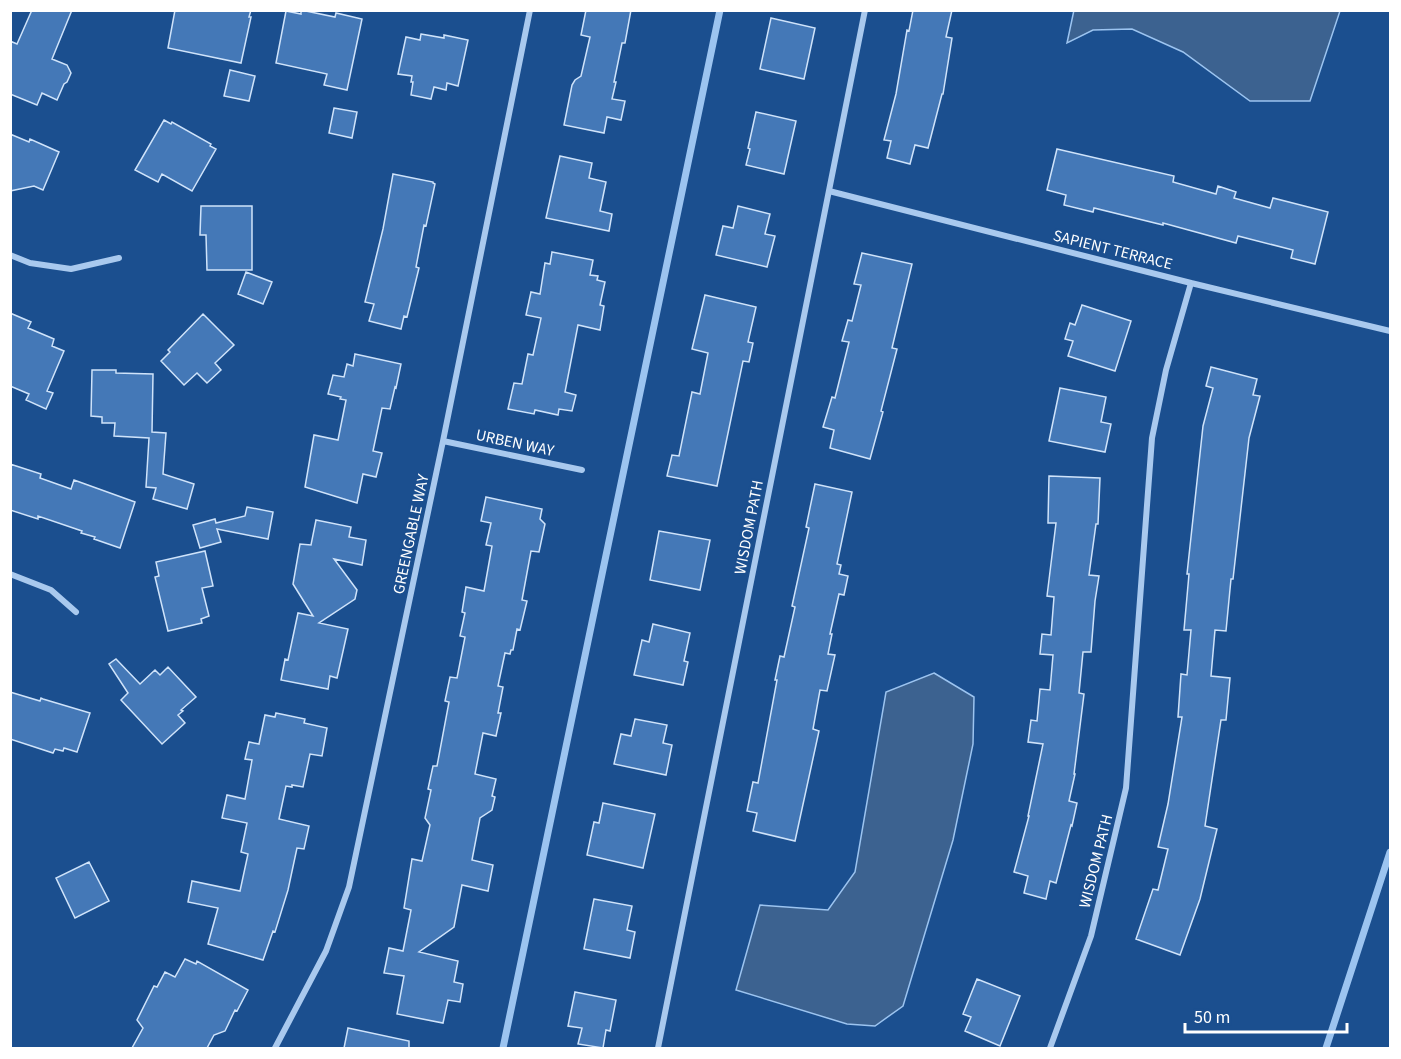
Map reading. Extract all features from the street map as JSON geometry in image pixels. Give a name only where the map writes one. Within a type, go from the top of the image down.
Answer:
[{"type":"street","name":"GREENGABLE WAY","points":[[275,1048],[326,951],[349,887],[443,441],[530,10]]},
{"type":"street","name":"WISDOM PATH","points":[[658,1048],[865,10]]},
{"type":"street","name":"SAPIENT TERRACE","points":[[829,191],[1390,331]]},
{"type":"street","points":[[10,255],[30,263],[70,269],[118,258]]},
{"type":"street","name":"WISDOM PATH","points":[[1050,1048],[1091,936],[1126,788],[1152,438],[1166,370],[1191,283]]},
{"type":"street","name":"URBEN WAY","points":[[443,441],[582,470]]},
{"type":"street","points":[[10,574],[51,590],[76,612]]},
{"type":"water","points":[[1074,10],[1340,11],[1310,101],[1250,101],[1183,52],[1132,29],[1093,30],[1067,43]]},
{"type":"water","points":[[934,673],[974,697],[973,744],[953,840],[903,1006],[875,1026],[847,1024],[736,990],[760,905],[828,910],[855,872],[886,692]]},
{"type":"building","points":[[32,10],[72,10],[52,59],[67,65],[71,73],[57,100],[42,93],[37,105],[10,94],[10,41],[17,44]]},
{"type":"building","points":[[175,10],[251,10],[241,63],[168,48]]},
{"type":"building","points":[[301,10],[335,17],[336,13],[362,19],[347,90],[324,85],[327,74],[276,63],[286,11],[301,14]]},
{"type":"building","points":[[586,10],[631,10],[625,43],[622,43],[612,99],[625,101],[621,120],[607,117],[604,133],[564,125],[572,85],[581,76],[590,37],[581,35]]},
{"type":"building","points":[[913,10],[952,10],[946,37],[952,38],[943,94],[928,148],[915,145],[910,164],[887,158],[891,141],[884,140]]},
{"type":"building","points":[[771,18],[815,28],[804,79],[760,69]]},
{"type":"building","points":[[421,34],[444,38],[444,35],[468,40],[458,86],[447,83],[446,90],[434,87],[431,99],[411,95],[412,76],[398,74],[406,37],[420,40]]},
{"type":"building","points":[[230,70],[255,76],[249,101],[224,96]]},
{"type":"building","points":[[334,108],[357,112],[352,138],[329,133]]},
{"type":"building","points":[[756,112],[796,121],[784,174],[746,165]]},
{"type":"building","points":[[164,120],[171,124],[172,122],[216,149],[192,191],[162,174],[158,182],[135,170]]},
{"type":"building","points":[[10,134],[29,142],[30,139],[59,152],[43,190],[34,186],[10,191]]},
{"type":"building","points":[[1057,149],[1174,176],[1173,182],[1216,194],[1218,186],[1236,192],[1234,198],[1270,208],[1273,198],[1328,212],[1315,264],[1291,258],[1293,250],[1238,236],[1236,243],[1163,223],[1163,225],[1094,208],[1093,212],[1064,205],[1066,195],[1047,190]]},
{"type":"building","points":[[560,156],[592,163],[589,178],[606,182],[600,211],[612,214],[609,231],[546,218]]},
{"type":"building","points":[[393,174],[435,184],[416,267],[419,268],[407,317],[404,316],[401,329],[369,321],[374,304],[365,302],[383,229]]},
{"type":"building","points":[[201,206],[252,206],[252,270],[207,270],[206,235],[200,235]]},
{"type":"building","points":[[738,206],[770,214],[765,234],[775,236],[767,267],[716,255],[723,226],[733,228]]},
{"type":"building","points":[[552,252],[593,260],[590,275],[598,276],[597,280],[605,282],[600,305],[604,306],[600,330],[578,325],[565,392],[576,395],[572,411],[559,409],[558,415],[535,410],[534,414],[508,409],[514,383],[522,384],[528,354],[533,355],[541,318],[526,315],[531,292],[540,294],[545,263],[550,264]]},
{"type":"building","points":[[862,253],[912,264],[892,348],[897,349],[870,459],[830,448],[834,430],[823,427],[832,397],[835,398],[849,342],[842,341],[848,320],[852,321],[861,285],[854,284]]},
{"type":"building","points":[[246,272],[272,282],[263,304],[238,294]]},
{"type":"building","points":[[705,295],[756,307],[748,342],[753,343],[749,362],[743,361],[717,486],[667,476],[672,455],[679,456],[692,392],[700,394],[708,353],[692,349]]},
{"type":"building","points":[[1082,305],[1131,321],[1115,371],[1068,356],[1073,341],[1065,339],[1070,323],[1075,325]]},
{"type":"building","points":[[10,313],[31,322],[28,328],[54,339],[52,346],[64,351],[47,391],[53,393],[46,409],[26,400],[29,394],[10,386]]},
{"type":"building","points":[[203,314],[234,345],[215,363],[221,370],[207,383],[197,373],[184,385],[161,361],[170,352],[168,350]]},
{"type":"building","points":[[355,354],[401,364],[390,409],[382,408],[373,451],[382,453],[376,477],[363,474],[357,503],[305,487],[314,435],[338,440],[346,400],[328,394],[333,375],[344,377],[347,364],[353,366]]},
{"type":"building","points":[[1211,367],[1257,379],[1253,395],[1260,396],[1249,438],[1226,631],[1215,630],[1211,676],[1230,678],[1226,720],[1221,720],[1205,826],[1217,829],[1200,899],[1180,955],[1136,939],[1153,889],[1158,890],[1168,849],[1158,847],[1168,804],[1182,717],[1178,717],[1181,674],[1187,675],[1191,630],[1184,630],[1189,574],[1187,574],[1203,426],[1213,388],[1206,386]]},
{"type":"building","points":[[92,370],[153,374],[152,432],[166,433],[163,474],[194,484],[187,509],[153,499],[156,488],[146,487],[149,438],[114,436],[115,423],[102,423],[102,417],[91,416]]},
{"type":"building","points":[[1060,388],[1106,397],[1101,422],[1111,424],[1105,452],[1049,441]]},
{"type":"building","points":[[10,464],[41,474],[40,478],[71,489],[74,480],[135,502],[120,548],[94,539],[95,537],[81,533],[82,531],[38,516],[38,519],[10,510]]},
{"type":"building","points":[[1049,476],[1100,478],[1098,524],[1096,524],[1089,575],[1099,576],[1091,652],[1083,652],[1079,693],[1084,694],[1075,774],[1069,801],[1077,803],[1056,883],[1050,881],[1046,899],[1024,893],[1028,876],[1014,872],[1029,816],[1043,744],[1028,742],[1031,720],[1037,721],[1040,689],[1050,690],[1053,655],[1040,654],[1042,634],[1051,635],[1054,597],[1047,596],[1056,523],[1048,523]]},
{"type":"building","points":[[815,484],[852,492],[837,564],[841,565],[839,574],[848,576],[844,595],[839,594],[830,634],[832,634],[828,654],[835,655],[827,691],[820,690],[813,729],[819,731],[795,841],[753,831],[757,813],[747,811],[753,782],[758,783],[780,656],[784,657],[795,607],[792,606],[809,528],[806,527]]},
{"type":"building","points":[[486,497],[542,509],[540,519],[545,524],[539,552],[531,551],[522,600],[527,601],[520,630],[517,629],[513,650],[510,654],[505,653],[498,686],[503,687],[496,736],[483,733],[475,774],[496,779],[492,810],[480,818],[472,860],[493,865],[488,891],[462,885],[454,927],[419,952],[458,961],[454,982],[463,984],[460,1002],[448,1000],[443,1023],[397,1014],[404,976],[384,973],[389,948],[403,951],[411,910],[404,908],[412,859],[422,861],[430,825],[425,818],[431,790],[428,789],[433,766],[437,766],[449,702],[445,701],[450,677],[457,678],[465,637],[460,636],[465,613],[462,612],[466,587],[484,591],[492,546],[486,545],[491,523],[481,521]]},
{"type":"building","points":[[247,507],[273,512],[268,539],[217,529],[221,542],[200,548],[193,525],[215,519],[216,523],[245,516]]},
{"type":"building","points":[[316,520],[351,527],[349,537],[366,540],[362,565],[334,559],[357,590],[355,599],[319,623],[348,629],[337,678],[330,676],[328,689],[281,680],[285,659],[288,660],[298,613],[313,616],[293,584],[300,544],[311,545]]},
{"type":"building","points":[[659,531],[710,540],[700,590],[650,580]]},
{"type":"building","points":[[205,551],[213,586],[202,588],[209,616],[201,619],[202,623],[168,631],[155,577],[159,576],[156,562]]},
{"type":"building","points":[[653,624],[690,633],[684,661],[688,662],[683,685],[634,675],[642,640],[649,642]]},
{"type":"building","points":[[116,659],[140,684],[155,670],[160,675],[168,667],[196,697],[178,715],[185,723],[162,744],[121,700],[128,693],[109,664]]},
{"type":"building","points":[[10,692],[40,701],[41,698],[90,713],[77,752],[64,748],[63,751],[55,749],[53,753],[10,739]]},
{"type":"building","points":[[276,713],[305,719],[304,723],[327,728],[322,756],[310,754],[303,787],[286,786],[279,819],[309,826],[304,849],[297,848],[288,890],[275,932],[273,931],[263,960],[208,944],[218,908],[188,902],[192,881],[240,891],[248,854],[241,852],[247,823],[222,818],[227,795],[245,799],[252,760],[245,759],[249,742],[259,744],[265,715],[275,717]]},
{"type":"building","points":[[635,719],[667,725],[663,743],[672,745],[666,775],[614,764],[621,734],[631,736]]},
{"type":"building","points":[[603,803],[655,814],[643,868],[587,855],[594,822],[599,823]]},
{"type":"building","points":[[89,862],[109,901],[75,918],[56,878]]},
{"type":"building","points":[[594,899],[632,906],[627,930],[635,932],[630,958],[584,949]]},
{"type":"building","points":[[185,959],[196,964],[197,961],[248,990],[237,1011],[235,1010],[225,1031],[214,1035],[207,1048],[132,1048],[143,1028],[137,1020],[154,986],[157,987],[165,972],[175,977]]},
{"type":"building","points":[[977,979],[1020,996],[1000,1046],[965,1031],[971,1017],[963,1014]]},
{"type":"building","points":[[575,992],[616,1000],[610,1031],[606,1030],[603,1048],[578,1044],[582,1028],[568,1026]]},
{"type":"building","points":[[348,1028],[409,1041],[409,1048],[344,1048]]},
{"type":"waterway","points":[[503,1048],[720,10]]},
{"type":"waterway","points":[[1326,1048],[1390,852]]}]
